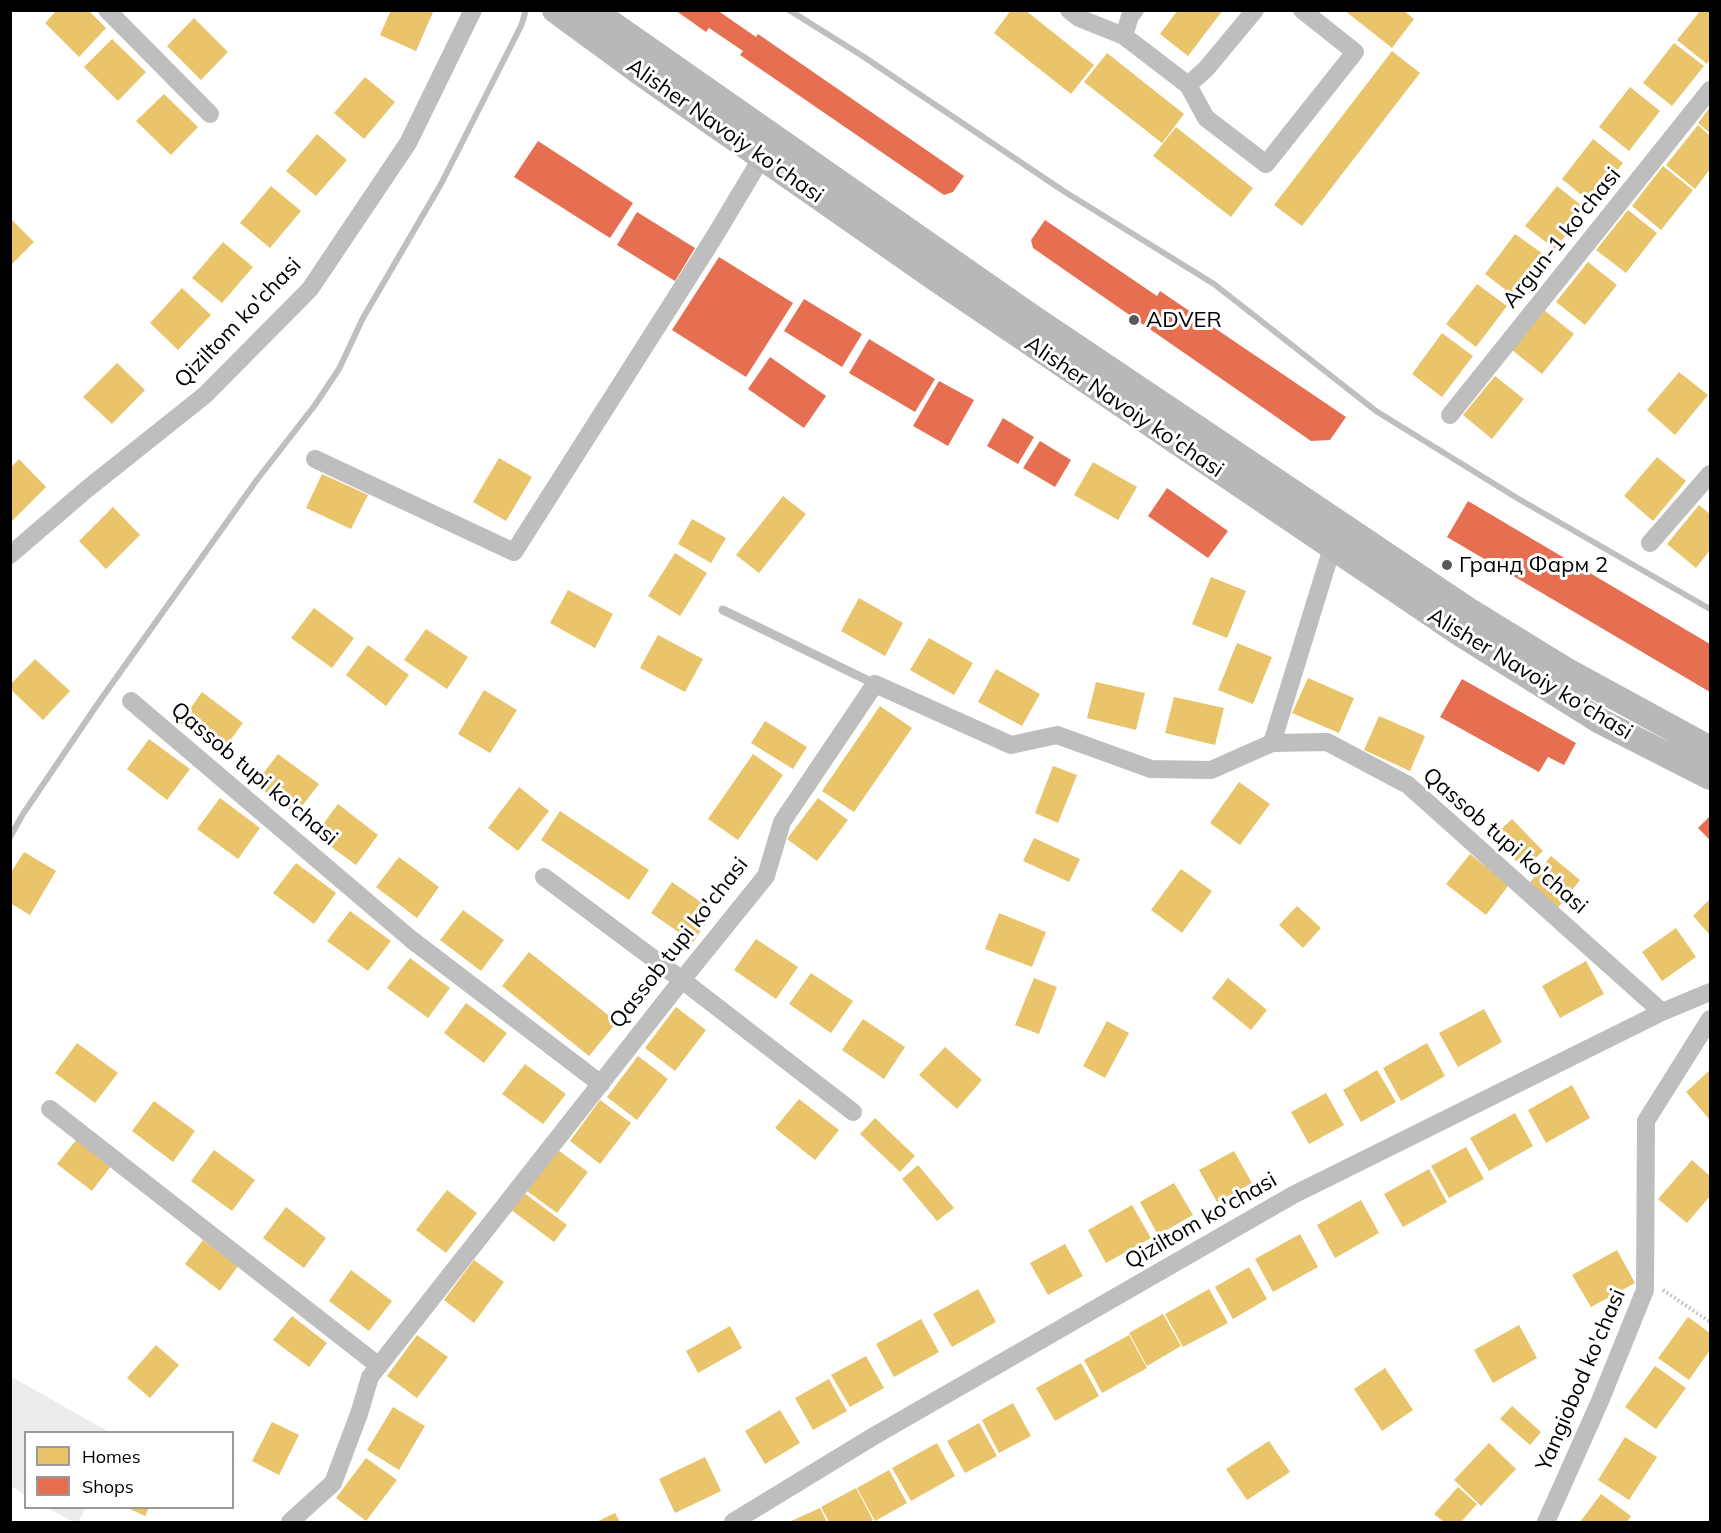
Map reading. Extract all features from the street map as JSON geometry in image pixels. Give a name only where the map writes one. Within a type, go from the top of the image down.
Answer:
[{"type":"main road","name":"Alisher Navoiy ko'chasi","points":[[555,10],[768,147]]},
{"type":"main road","name":"Alisher Navoiy ko'chasi","points":[[592,10],[938,280],[1189,437],[1337,537],[1461,634],[1600,721],[1710,777]]},
{"type":"main road","name":"Alisher Navoiy ko'chasi","points":[[1337,537],[1468,610],[1569,672],[1710,749]]},
{"type":"street","points":[[107,10],[210,114]]},
{"type":"street","name":"Qiziltom ko'chasi","points":[[10,555],[87,489],[205,395],[310,290],[408,143],[473,10]]},
{"type":"street","points":[[1069,10],[1079,18],[1124,36],[1188,85],[1206,118],[1266,164],[1355,52],[1302,10]]},
{"type":"street","points":[[1124,36],[1135,10]]},
{"type":"street","points":[[1188,85],[1206,69],[1255,10]]},
{"type":"street","name":"Argun-1 ko'chasi","points":[[1450,416],[1710,90]]},
{"type":"street","points":[[315,459],[514,552],[713,239],[768,147]]},
{"type":"street","points":[[1650,543],[1710,474]]},
{"type":"street","points":[[1272,743],[1337,537]]},
{"type":"street","name":"Qassob tupi ko'chasi","points":[[290,1522],[333,1483],[359,1414],[370,1377],[766,876],[782,822],[875,684],[1011,745],[1057,735],[1151,769],[1211,770],[1272,743],[1327,742],[1408,785],[1662,1012]]},
{"type":"street","name":"Qassob tupi ko'chasi","points":[[131,701],[412,940],[600,1084]]},
{"type":"street","points":[[544,878],[682,980],[853,1112]]},
{"type":"street","name":"Qiziltom ko'chasi","points":[[733,1522],[874,1436],[1293,1195],[1662,1012],[1710,992]]},
{"type":"street","name":"Yangiobod ko'chasi","points":[[1546,1522],[1609,1379],[1645,1290],[1646,1121],[1710,1019]]},
{"type":"street","points":[[50,1109],[379,1366]]},
{"type":"lane","points":[[723,610],[875,684]]},
{"type":"path","points":[[1646,1278],[1710,1322]]},
{"type":"shaded area","points":[[10,1376],[107,1431],[24,1431],[24,1494],[11,1486]]},
{"type":"shaded area","points":[[50,1509],[85,1509],[78,1522]]},
{"type":"building: Homes","points":[[57,10],[88,10],[106,28],[79,57],[45,23]]},
{"type":"building: Homes","points":[[391,10],[434,10],[416,51],[380,35]]},
{"type":"building: Homes","points":[[1011,10],[1025,10],[1094,65],[1071,94],[994,33]]},
{"type":"building: Homes","points":[[1178,10],[1223,10],[1188,56],[1160,34]]},
{"type":"building: Homes","points":[[1344,10],[1403,10],[1414,19],[1392,48]]},
{"type":"building: Homes","points":[[1701,10],[1710,10],[1710,59],[1707,64],[1677,40]]},
{"type":"building: Homes","points":[[194,18],[228,52],[201,80],[167,46]]},
{"type":"building: Homes","points":[[112,39],[146,72],[118,101],[84,67]]},
{"type":"building: Homes","points":[[1674,43],[1704,66],[1672,106],[1643,83]]},
{"type":"building: Homes","points":[[1392,51],[1420,73],[1302,226],[1274,205]]},
{"type":"building: Homes","points":[[1107,53],[1184,114],[1162,143],[1084,82]]},
{"type":"building: Homes","points":[[365,77],[395,102],[364,139],[334,113]]},
{"type":"building: Homes","points":[[1630,87],[1660,111],[1629,151],[1599,127]]},
{"type":"building: Homes","points":[[164,94],[198,127],[171,155],[136,121]]},
{"type":"building: Homes","points":[[1710,107],[1710,133],[1698,123]]},
{"type":"building: Homes","points":[[1698,125],[1710,136],[1710,169],[1695,189],[1666,165]]},
{"type":"building: Homes","points":[[1176,127],[1253,188],[1231,217],[1153,156]]},
{"type":"building: Homes","points":[[317,134],[347,160],[316,196],[286,171]]},
{"type":"building: Homes","points":[[1593,139],[1623,163],[1591,203],[1562,179]]},
{"type":"building: Homes","points":[[1663,166],[1693,190],[1661,230],[1632,206]]},
{"type":"building: Homes","points":[[271,186],[301,211],[270,248],[240,223]]},
{"type":"building: Homes","points":[[1557,186],[1586,209],[1555,249],[1525,226]]},
{"type":"building: Homes","points":[[1628,210],[1657,233],[1626,273],[1596,250]]},
{"type":"building: Homes","points":[[10,218],[34,242],[10,266]]},
{"type":"building: Homes","points":[[1515,234],[1546,256],[1515,297],[1485,274]]},
{"type":"building: Homes","points":[[223,242],[253,267],[222,303],[192,278]]},
{"type":"building: Homes","points":[[1588,262],[1617,285],[1585,325],[1556,302]]},
{"type":"building: Homes","points":[[1477,284],[1507,306],[1476,347],[1446,324]]},
{"type":"building: Homes","points":[[182,288],[211,315],[178,350],[150,323]]},
{"type":"building: Homes","points":[[1544,310],[1574,334],[1542,374],[1512,350]]},
{"type":"building: Homes","points":[[1442,333],[1473,356],[1442,397],[1412,374]]},
{"type":"building: Homes","points":[[117,363],[145,390],[112,424],[83,397]]},
{"type":"building: Homes","points":[[1679,372],[1708,395],[1675,435],[1647,410]]},
{"type":"building: Homes","points":[[1495,376],[1524,399],[1492,439],[1463,415]]},
{"type":"building: Homes","points":[[1657,457],[1686,481],[1653,521],[1624,496]]},
{"type":"building: Homes","points":[[499,458],[532,477],[506,521],[473,502]]},
{"type":"building: Homes","points":[[19,459],[46,487],[12,521],[10,519],[10,468]]},
{"type":"building: Homes","points":[[1093,462],[1137,487],[1118,520],[1074,495]]},
{"type":"building: Homes","points":[[322,474],[368,495],[351,529],[306,508]]},
{"type":"building: Homes","points":[[783,496],[806,514],[759,573],[736,555]]},
{"type":"building: Homes","points":[[1699,505],[1710,514],[1710,550],[1696,568],[1667,544]]},
{"type":"building: Homes","points":[[113,507],[140,535],[106,569],[79,541]]},
{"type":"building: Homes","points":[[692,519],[726,538],[711,563],[678,544]]},
{"type":"building: Homes","points":[[675,553],[707,573],[680,616],[648,596]]},
{"type":"building: Homes","points":[[1211,577],[1246,591],[1227,638],[1192,624]]},
{"type":"building: Homes","points":[[568,590],[613,614],[595,648],[550,623]]},
{"type":"building: Homes","points":[[859,598],[903,623],[885,656],[841,631]]},
{"type":"building: Homes","points":[[314,608],[354,638],[332,668],[291,638]]},
{"type":"building: Homes","points":[[426,629],[468,657],[447,689],[404,660]]},
{"type":"building: Homes","points":[[658,635],[703,659],[685,692],[640,668]]},
{"type":"building: Homes","points":[[929,638],[973,663],[954,695],[910,670]]},
{"type":"building: Homes","points":[[1237,643],[1272,657],[1253,704],[1218,690]]},
{"type":"building: Homes","points":[[368,645],[409,675],[386,706],[346,675]]},
{"type":"building: Homes","points":[[35,659],[70,691],[43,720],[10,689],[10,685]]},
{"type":"building: Homes","points":[[996,669],[1040,694],[1022,726],[978,702]]},
{"type":"building: Homes","points":[[1308,678],[1354,698],[1339,733],[1292,713]]},
{"type":"building: Homes","points":[[1096,682],[1145,693],[1136,730],[1087,718]]},
{"type":"building: Homes","points":[[484,690],[517,710],[490,753],[458,734]]},
{"type":"building: Homes","points":[[202,692],[243,723],[221,753],[180,723]]},
{"type":"building: Homes","points":[[1174,697],[1224,708],[1215,745],[1165,733]]},
{"type":"building: Homes","points":[[880,706],[912,728],[854,812],[822,791]]},
{"type":"building: Homes","points":[[1379,716],[1425,736],[1410,771],[1364,750]]},
{"type":"building: Homes","points":[[765,721],[807,747],[793,769],[751,743]]},
{"type":"building: Homes","points":[[149,739],[190,769],[167,800],[127,769]]},
{"type":"building: Homes","points":[[278,754],[319,784],[296,814],[255,784]]},
{"type":"building: Homes","points":[[753,754],[783,775],[738,840],[708,819]]},
{"type":"building: Homes","points":[[1053,766],[1077,775],[1058,823],[1035,813]]},
{"type":"building: Homes","points":[[1239,782],[1270,804],[1240,845],[1210,823]]},
{"type":"building: Homes","points":[[519,787],[549,811],[518,851],[488,828]]},
{"type":"building: Homes","points":[[220,798],[260,828],[238,859],[197,829]]},
{"type":"building: Homes","points":[[818,798],[848,820],[817,861],[787,839]]},
{"type":"building: Homes","points":[[338,804],[378,835],[356,865],[315,835]]},
{"type":"building: Homes","points":[[560,811],[649,870],[629,900],[541,840]]},
{"type":"building: Homes","points":[[1512,819],[1543,851],[1524,869],[1493,837]]},
{"type":"building: Homes","points":[[1034,838],[1080,859],[1069,882],[1023,861]]},
{"type":"building: Homes","points":[[24,852],[56,871],[30,915],[10,903],[10,874]]},
{"type":"building: Homes","points":[[1470,854],[1509,885],[1486,915],[1446,884]]},
{"type":"building: Homes","points":[[1551,856],[1580,880],[1557,909],[1528,885]]},
{"type":"building: Homes","points":[[399,857],[439,887],[417,918],[376,887]]},
{"type":"building: Homes","points":[[296,863],[336,893],[314,924],[273,893]]},
{"type":"building: Homes","points":[[1181,869],[1212,891],[1182,933],[1151,910]]},
{"type":"building: Homes","points":[[672,882],[714,911],[693,942],[651,913]]},
{"type":"building: Homes","points":[[1710,899],[1710,935],[1693,916]]},
{"type":"building: Homes","points":[[1297,906],[1321,928],[1303,948],[1279,925]]},
{"type":"building: Homes","points":[[463,910],[504,940],[481,971],[440,940]]},
{"type":"building: Homes","points":[[350,911],[391,941],[368,971],[327,941]]},
{"type":"building: Homes","points":[[999,913],[1046,932],[1032,967],[985,949]]},
{"type":"building: Homes","points":[[1676,928],[1696,957],[1662,981],[1642,952]]},
{"type":"building: Homes","points":[[756,939],[798,967],[776,999],[734,970]]},
{"type":"building: Homes","points":[[529,952],[617,1022],[589,1056],[502,986]]},
{"type":"building: Homes","points":[[410,958],[450,988],[428,1018],[387,988]]},
{"type":"building: Homes","points":[[1586,961],[1604,994],[1560,1018],[1542,986]]},
{"type":"building: Homes","points":[[811,973],[853,1001],[831,1033],[789,1004]]},
{"type":"building: Homes","points":[[1034,978],[1057,987],[1039,1034],[1015,1025]]},
{"type":"building: Homes","points":[[1228,978],[1267,1010],[1251,1030],[1212,998]]},
{"type":"building: Homes","points":[[466,1003],[507,1033],[484,1063],[444,1033]]},
{"type":"building: Homes","points":[[676,1007],[706,1030],[675,1071],[645,1048]]},
{"type":"building: Homes","points":[[1484,1009],[1502,1042],[1458,1067],[1439,1033]]},
{"type":"building: Homes","points":[[863,1019],[905,1047],[884,1079],[842,1050]]},
{"type":"building: Homes","points":[[1107,1021],[1129,1033],[1105,1078],[1083,1066]]},
{"type":"building: Homes","points":[[77,1043],[118,1073],[95,1103],[55,1073]]},
{"type":"building: Homes","points":[[1427,1043],[1445,1076],[1401,1101],[1383,1068]]},
{"type":"building: Homes","points":[[945,1047],[982,1080],[957,1109],[919,1075]]},
{"type":"building: Homes","points":[[638,1056],[668,1079],[637,1120],[607,1097]]},
{"type":"building: Homes","points":[[525,1064],[566,1094],[543,1124],[502,1094]]},
{"type":"building: Homes","points":[[1377,1070],[1396,1102],[1361,1122],[1343,1090]]},
{"type":"building: Homes","points":[[1710,1070],[1710,1120],[1686,1092]]},
{"type":"building: Homes","points":[[1572,1085],[1590,1118],[1546,1143],[1528,1110]]},
{"type":"building: Homes","points":[[1326,1093],[1344,1125],[1309,1144],[1291,1112]]},
{"type":"building: Homes","points":[[799,1099],[839,1130],[815,1160],[775,1128]]},
{"type":"building: Homes","points":[[600,1100],[631,1123],[600,1164],[570,1141]]},
{"type":"building: Homes","points":[[154,1101],[195,1131],[173,1162],[132,1131]]},
{"type":"building: Homes","points":[[1515,1113],[1533,1146],[1489,1171],[1470,1138]]},
{"type":"building: Homes","points":[[875,1118],[915,1156],[900,1172],[860,1134]]},
{"type":"building: Homes","points":[[76,1140],[111,1166],[92,1191],[57,1164]]},
{"type":"building: Homes","points":[[1466,1147],[1484,1179],[1449,1198],[1431,1166]]},
{"type":"building: Homes","points":[[214,1150],[255,1180],[232,1211],[191,1181]]},
{"type":"building: Homes","points":[[558,1150],[588,1172],[557,1213],[527,1191]]},
{"type":"building: Homes","points":[[1234,1151],[1252,1183],[1217,1202],[1199,1170]]},
{"type":"building: Homes","points":[[1692,1160],[1710,1176],[1710,1196],[1687,1223],[1658,1199]]},
{"type":"building: Homes","points":[[918,1165],[954,1208],[937,1221],[902,1179]]},
{"type":"building: Homes","points":[[1429,1169],[1447,1202],[1403,1227],[1384,1194]]},
{"type":"building: Homes","points":[[1174,1183],[1193,1215],[1158,1235],[1140,1202]]},
{"type":"building: Homes","points":[[447,1190],[477,1213],[446,1253],[416,1230]]},
{"type":"building: Homes","points":[[523,1192],[567,1225],[554,1242],[510,1209]]},
{"type":"building: Homes","points":[[1361,1200],[1379,1233],[1335,1258],[1317,1225]]},
{"type":"building: Homes","points":[[1132,1205],[1151,1238],[1106,1263],[1088,1230]]},
{"type":"building: Homes","points":[[286,1207],[326,1238],[304,1268],[263,1238]]},
{"type":"building: Homes","points":[[1300,1234],[1318,1267],[1273,1292],[1255,1259]]},
{"type":"building: Homes","points":[[203,1240],[238,1266],[220,1291],[185,1264]]},
{"type":"building: Homes","points":[[1065,1244],[1083,1276],[1048,1295],[1030,1263]]},
{"type":"building: Homes","points":[[1617,1250],[1635,1283],[1591,1307],[1572,1275]]},
{"type":"building: Homes","points":[[474,1260],[504,1282],[474,1323],[444,1300]]},
{"type":"building: Homes","points":[[1249,1267],[1267,1299],[1233,1319],[1215,1287]]},
{"type":"building: Homes","points":[[351,1270],[392,1301],[369,1331],[329,1301]]},
{"type":"building: Homes","points":[[978,1289],[996,1322],[952,1347],[933,1314]]},
{"type":"building: Homes","points":[[1209,1289],[1228,1323],[1183,1347],[1165,1314]]},
{"type":"building: Homes","points":[[1163,1314],[1181,1346],[1147,1366],[1129,1333]]},
{"type":"building: Homes","points":[[292,1316],[327,1343],[309,1367],[273,1340]]},
{"type":"building: Homes","points":[[1688,1317],[1710,1333],[1710,1350],[1689,1380],[1658,1358]]},
{"type":"building: Homes","points":[[921,1319],[939,1352],[894,1377],[876,1344]]},
{"type":"building: Homes","points":[[1519,1325],[1537,1358],[1493,1383],[1474,1350]]},
{"type":"building: Homes","points":[[730,1326],[742,1348],[698,1373],[686,1351]]},
{"type":"building: Homes","points":[[417,1335],[448,1357],[417,1398],[387,1376]]},
{"type":"building: Homes","points":[[1129,1335],[1147,1368],[1102,1393],[1084,1360]]},
{"type":"building: Homes","points":[[156,1345],[179,1365],[150,1398],[127,1378]]},
{"type":"building: Homes","points":[[866,1356],[884,1388],[850,1407],[831,1375]]},
{"type":"building: Homes","points":[[1081,1363],[1099,1396],[1055,1421],[1036,1388]]},
{"type":"building: Homes","points":[[1655,1366],[1686,1388],[1656,1429],[1625,1407]]},
{"type":"building: Homes","points":[[1385,1368],[1413,1410],[1382,1431],[1354,1389]]},
{"type":"building: Homes","points":[[829,1379],[847,1411],[813,1430],[795,1398]]},
{"type":"building: Homes","points":[[1013,1403],[1031,1436],[999,1453],[982,1420]]},
{"type":"building: Homes","points":[[1512,1406],[1541,1432],[1530,1445],[1500,1419]]},
{"type":"building: Homes","points":[[393,1407],[425,1426],[399,1470],[367,1450]]},
{"type":"building: Homes","points":[[780,1410],[800,1443],[765,1464],[745,1431]]},
{"type":"building: Homes","points":[[272,1422],[299,1435],[279,1475],[252,1461]]},
{"type":"building: Homes","points":[[979,1423],[997,1456],[965,1473],[947,1441]]},
{"type":"building: Homes","points":[[1625,1437],[1657,1457],[1629,1500],[1598,1480]]},
{"type":"building: Homes","points":[[1269,1441],[1290,1472],[1247,1500],[1226,1469]]},
{"type":"building: Homes","points":[[937,1443],[955,1476],[911,1501],[892,1468]]},
{"type":"building: Homes","points":[[1489,1443],[1516,1469],[1481,1506],[1454,1480]]},
{"type":"building: Homes","points":[[705,1457],[721,1491],[675,1513],[659,1479]]},
{"type":"building: Homes","points":[[366,1458],[397,1480],[366,1521],[336,1498]]},
{"type":"building: Homes","points":[[889,1470],[907,1503],[875,1521],[857,1488]]},
{"type":"building: Homes","points":[[1458,1487],[1477,1504],[1461,1522],[1444,1522],[1434,1514]]},
{"type":"building: Homes","points":[[856,1488],[873,1520],[869,1522],[829,1522],[821,1507]]},
{"type":"building: Homes","points":[[1601,1494],[1631,1516],[1627,1522],[1580,1522]]},
{"type":"building: Homes","points":[[820,1508],[827,1522],[789,1522]]},
{"type":"building: Homes","points":[[130,1509],[148,1509],[145,1516]]},
{"type":"building: Homes","points":[[615,1513],[620,1522],[596,1522]]},
{"type":"building: Shops","points":[[675,10],[717,10],[756,37],[758,34],[964,176],[953,192],[944,195],[740,55],[743,51],[709,28],[706,32]]},
{"type":"building: Shops","points":[[538,141],[633,203],[610,238],[514,177]]},
{"type":"building: Shops","points":[[637,212],[695,248],[675,281],[617,245]]},
{"type":"building: Shops","points":[[1045,220],[1157,296],[1160,291],[1346,417],[1330,440],[1311,441],[1033,248],[1031,240]]},
{"type":"building: Shops","points":[[719,257],[793,303],[746,377],[672,330]]},
{"type":"building: Shops","points":[[804,299],[862,334],[842,367],[784,331]]},
{"type":"building: Shops","points":[[869,339],[935,379],[915,412],[849,373]]},
{"type":"building: Shops","points":[[770,357],[826,396],[804,428],[748,389]]},
{"type":"building: Shops","points":[[939,381],[974,400],[948,446],[913,426]]},
{"type":"building: Shops","points":[[1003,418],[1034,437],[1018,464],[987,446]]},
{"type":"building: Shops","points":[[1040,441],[1071,460],[1055,487],[1023,468]]},
{"type":"building: Shops","points":[[1167,488],[1228,531],[1208,558],[1148,516]]},
{"type":"building: Shops","points":[[1468,501],[1710,644],[1710,692],[1447,537]]},
{"type":"building: Shops","points":[[1462,679],[1576,743],[1564,765],[1548,757],[1539,772],[1440,717]]},
{"type":"building: Shops","points":[[1710,817],[1710,840],[1698,828]]},
{"type":"waterway","points":[[10,837],[23,814],[99,702],[256,481],[315,405],[339,369],[363,318],[441,184],[521,26],[526,10]]},
{"type":"waterway","points":[[789,10],[861,55],[1065,192],[1214,284],[1376,411],[1517,498],[1710,609]]},
{"type":"place","name":"ADVER","points":[[1134,320]]},
{"type":"place","name":"Гранд Фарм 2","points":[[1447,565]]}]
